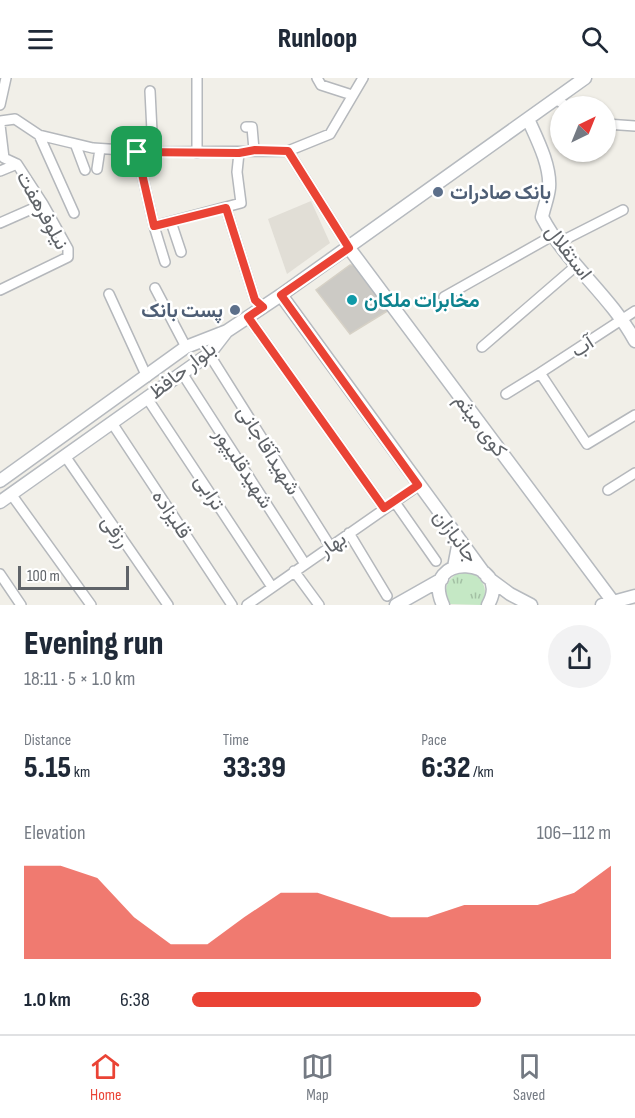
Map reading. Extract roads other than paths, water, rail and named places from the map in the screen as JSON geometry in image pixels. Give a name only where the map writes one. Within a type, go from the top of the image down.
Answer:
[{"type":"main road","points":[[568,96],[585,78]]},
{"type":"main road","points":[[227,331],[349,248],[528,119],[550,108]]},
{"type":"main road","name":"استقلال","points":[[528,119],[541,149],[549,178],[543,217],[555,240],[623,319],[635,341]]},
{"type":"main road","name":"کوی میثم","points":[[349,248],[608,604]]},
{"type":"main road","name":"جانبازان","points":[[281,295],[486,575]]},
{"type":"main road","name":"بلوار حافظ","points":[[0,481],[186,347],[227,331]]},
{"type":"main road","name":"بلوار حافظ","points":[[5,498],[208,354],[227,331]]},
{"type":"main road","points":[[392,600],[442,579],[454,567],[458,546],[456,536]]},
{"type":"main road","points":[[454,567],[470,565],[510,594],[531,605]]},
{"type":"main road","points":[[486,575],[492,593],[488,605]]},
{"type":"main road","points":[[442,579],[439,596],[443,605]]},
{"type":"main road","points":[[608,604],[635,596]]},
{"type":"street","points":[[0,105],[6,78]]},
{"type":"street","points":[[197,78],[197,153]]},
{"type":"street","points":[[317,78],[321,85],[352,94]]},
{"type":"street","points":[[0,123],[15,119],[39,135],[76,146],[100,149],[197,153],[288,151],[330,134],[363,78]]},
{"type":"street","points":[[150,91],[153,152]]},
{"type":"street","name":"نیلوفرهفت","points":[[0,123],[3,158],[17,164],[68,249],[68,257],[60,263],[0,290]]},
{"type":"street","points":[[616,125],[635,126]]},
{"type":"street","points":[[246,127],[252,127],[255,150]]},
{"type":"street","points":[[39,135],[74,213]]},
{"type":"street","points":[[76,146],[85,171]]},
{"type":"street","points":[[97,169],[100,149]]},
{"type":"street","points":[[288,151],[349,248]]},
{"type":"street","points":[[137,152],[165,262]]},
{"type":"street","points":[[154,226],[241,203],[237,172],[239,153]]},
{"type":"street","points":[[0,171],[17,164]]},
{"type":"street","points":[[0,223],[43,204]]},
{"type":"street","points":[[226,208],[255,300],[263,307]]},
{"type":"street","points":[[444,297],[555,240],[623,210]]},
{"type":"street","points":[[171,222],[181,252]]},
{"type":"street","points":[[482,347],[577,265]]},
{"type":"street","points":[[155,288],[186,347]]},
{"type":"street","points":[[109,294],[147,377]]},
{"type":"street","points":[[151,314],[165,307]]},
{"type":"street","name":"آب","points":[[506,394],[635,311]]},
{"type":"street","points":[[248,317],[384,508]]},
{"type":"street","name":"شهیدآقاجانی","points":[[208,354],[330,546]]},
{"type":"street","name":"شهیدقلیپور","points":[[182,373],[305,564]]},
{"type":"street","points":[[540,373],[587,444],[635,415]]},
{"type":"street","name":"ترابی","points":[[147,398],[272,587]]},
{"type":"street","name":"قلیزاده","points":[[112,423],[232,605]]},
{"type":"street","name":"رزقی","points":[[65,456],[168,605]]},
{"type":"street","points":[[608,490],[635,473]]},
{"type":"street","name":"بهار","points":[[247,605],[418,485]]},
{"type":"street","points":[[5,498],[91,605]]},
{"type":"street","points":[[394,501],[436,561]]},
{"type":"street","points":[[349,533],[392,600]]},
{"type":"street","points":[[294,571],[319,605]]},
{"type":"street","points":[[0,574],[21,605]]},
{"type":"place","name":"بانک صادرات","points":[[438,192]]},
{"type":"place","name":"مخابرات ملکان","points":[[352,300]]},
{"type":"place","name":"پست بانک","points":[[235,310]]}]
